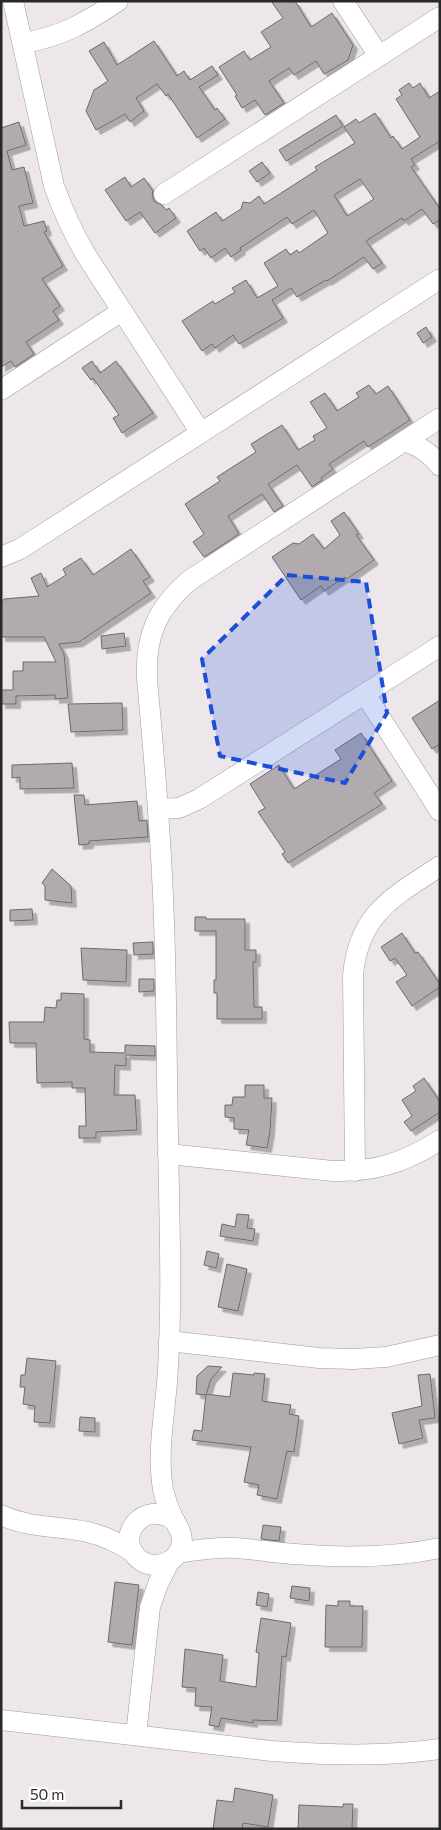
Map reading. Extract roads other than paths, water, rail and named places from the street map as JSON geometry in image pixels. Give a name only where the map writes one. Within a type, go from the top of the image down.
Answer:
[{"type":"street","points":[[14,1],[54,186],[62,210],[73,233],[201,433]]},
{"type":"street","points":[[26,52],[54,36],[84,24],[118,1]]},
{"type":"street","points":[[343,1],[379,56]]},
{"type":"street","points":[[164,194],[440,17]]},
{"type":"street","points":[[1,557],[20,549],[440,279]]},
{"type":"street","points":[[1,390],[122,311]]},
{"type":"street","points":[[136,1735],[150,1607],[158,1584],[182,1541],[164,1494],[161,1465],[169,1341],[168,1154],[164,930],[158,809],[147,662],[152,634],[164,608],[175,592],[190,580],[435,421]]},
{"type":"street","points":[[435,421],[431,443],[438,464]]},
{"type":"street","points":[[405,441],[422,449],[438,464]]},
{"type":"street","points":[[158,809],[180,808],[194,802],[440,646]]},
{"type":"street","points":[[365,694],[440,811]]},
{"type":"street","points":[[355,1171],[353,975],[357,949],[368,925],[384,904],[440,866]]},
{"type":"street","points":[[168,1154],[333,1171],[355,1171],[380,1168],[405,1160],[440,1140]]},
{"type":"street","points":[[169,1341],[319,1358],[353,1359],[386,1357],[440,1345]]},
{"type":"street","points":[[150,1607],[146,1582],[130,1538],[152,1491],[161,1465]]},
{"type":"street","points":[[77,1530],[106,1528],[138,1521],[146,1515],[158,1513],[164,1514],[177,1524],[206,1540],[235,1548]]},
{"type":"street","points":[[1,1514],[16,1521],[77,1530],[101,1536],[153,1565],[207,1549],[235,1548],[340,1557],[386,1555],[440,1548]]},
{"type":"street","points":[[1,1720],[313,1754],[386,1754],[440,1749]]}]
